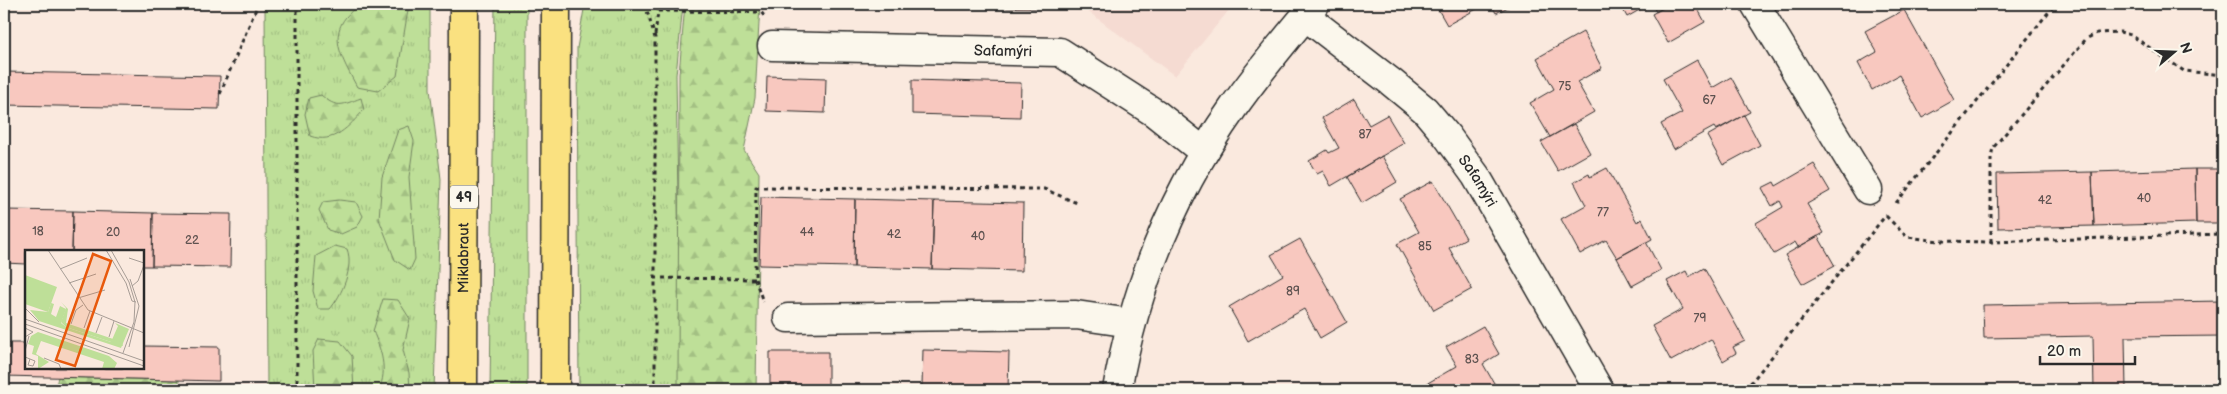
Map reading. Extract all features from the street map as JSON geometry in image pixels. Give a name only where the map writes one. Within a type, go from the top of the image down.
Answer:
[{"type":"highway","name":"Miklabraut","points":[[463,390],[464,4]]},
{"type":"highway","points":[[555,390],[558,10]]},
{"type":"street","points":[[1755,4],[1868,190]]},
{"type":"street","name":"Safamýri","points":[[1117,390],[1131,323],[1146,270],[1162,234],[1204,152],[1232,109],[1310,10],[1424,110],[1448,136],[1476,176],[1599,390]]},
{"type":"street","name":"Safamýri","points":[[778,46],[1060,52],[1155,113],[1204,152]]},
{"type":"street","points":[[788,318],[1076,315],[1131,323]]},
{"type":"path","points":[[220,94],[258,4]]},
{"type":"path","points":[[297,4],[297,390]]},
{"type":"path","points":[[645,4],[654,38]]},
{"type":"path","points":[[654,390],[654,38],[659,4]]},
{"type":"path","points":[[1744,390],[2055,4]]},
{"type":"path","points":[[658,11],[762,12],[778,46]]},
{"type":"path","points":[[1991,242],[1991,158],[1993,148],[2086,39],[2097,33],[2120,32],[2131,36],[2184,71],[2223,75]]},
{"type":"path","points":[[654,278],[755,279],[756,187],[1044,189],[1076,203]]},
{"type":"path","points":[[1868,190],[1900,232],[1916,239],[1991,242],[2223,234]]},
{"type":"shaded area","points":[[1078,4],[1234,4],[1175,76]]},
{"type":"green space","points":[[265,4],[430,4],[430,89],[441,179],[434,390],[267,390]]},
{"type":"green space","points":[[361,4],[409,4],[397,76],[378,91],[357,87],[345,64],[338,43],[342,23],[349,13]]},
{"type":"green space","points":[[495,4],[527,4],[527,390],[490,390]]},
{"type":"green space","points":[[585,4],[683,4],[676,75],[681,390],[579,390],[577,48]]},
{"type":"green space","points":[[685,4],[760,4],[755,98],[744,150],[759,173],[756,390],[678,390],[679,74]]},
{"type":"green space","points":[[321,95],[336,104],[361,98],[364,110],[347,128],[334,136],[319,138],[310,136],[305,114],[309,98]]},
{"type":"green space","points":[[409,126],[414,141],[409,177],[415,259],[410,270],[395,260],[379,219],[382,177],[398,130]]},
{"type":"green space","points":[[339,200],[356,202],[363,216],[357,227],[341,234],[328,230],[319,210],[323,202]]},
{"type":"green space","points":[[335,246],[347,249],[349,264],[346,280],[339,296],[330,309],[318,309],[313,291],[316,256]]},
{"type":"green space","points":[[383,299],[398,300],[410,319],[403,350],[409,373],[410,390],[379,390],[382,382],[383,367],[381,352],[373,331]]},
{"type":"green space","points":[[319,339],[340,341],[352,356],[354,390],[315,390],[313,351]]},
{"type":"green space","points":[[58,377],[179,380],[179,390],[55,390]]},
{"type":"building","points":[[766,4],[858,4],[857,5]]},
{"type":"building","points":[[949,4],[949,7],[857,5]]},
{"type":"building","points":[[949,4],[1042,4],[1042,8],[949,7]]},
{"type":"building","points":[[1435,4],[1486,4],[1447,25]]},
{"type":"building","points":[[1491,4],[1514,4],[1496,13]]},
{"type":"building","points":[[1620,4],[1650,4],[1627,17]]},
{"type":"building","points":[[1652,4],[1670,4],[1656,12]]},
{"type":"building","points":[[1670,4],[1695,4],[1705,22],[1668,43],[1652,14]]},
{"type":"building","points":[[1904,10],[1954,100],[1922,118],[1899,75],[1872,90],[1858,63],[1877,52],[1865,31]]},
{"type":"building","points":[[1583,32],[1602,68],[1577,82],[1594,112],[1550,137],[1530,103],[1554,89],[1537,58]]},
{"type":"building","points":[[1697,60],[1712,88],[1731,77],[1750,112],[1716,130],[1714,127],[1674,149],[1661,124],[1682,113],[1663,79]]},
{"type":"building","points":[[4,72],[220,76],[219,109],[4,105]]},
{"type":"building","points":[[767,76],[826,78],[825,113],[766,111]]},
{"type":"building","points":[[912,80],[1021,83],[1020,117],[912,114]]},
{"type":"building","points":[[1354,99],[1369,125],[1387,115],[1404,143],[1331,186],[1323,171],[1317,174],[1309,161],[1327,150],[1329,153],[1339,148],[1322,118]]},
{"type":"building","points":[[1744,115],[1760,145],[1723,165],[1707,136]]},
{"type":"building","points":[[1574,124],[1590,153],[1558,171],[1541,142]]},
{"type":"building","points":[[1382,156],[1397,182],[1362,203],[1347,177]]},
{"type":"building","points":[[1814,164],[1830,191],[1807,204],[1824,233],[1798,247],[1795,242],[1774,254],[1756,223],[1783,207],[1780,201],[1772,206],[1762,188],[1774,182],[1776,186]]},
{"type":"building","points":[[1607,168],[1637,222],[1642,219],[1652,239],[1617,258],[1606,240],[1580,254],[1561,219],[1586,205],[1574,182],[1589,174],[1590,177]]},
{"type":"building","points":[[2195,169],[2223,169],[2223,223],[2196,223]]},
{"type":"building","points":[[2195,169],[2196,223],[2094,226],[2092,172]]},
{"type":"building","points":[[2092,172],[2094,226],[1998,228],[1997,174]]},
{"type":"building","points":[[1433,181],[1466,238],[1449,248],[1472,289],[1434,310],[1397,244],[1419,232],[1400,199]]},
{"type":"building","points":[[761,197],[855,199],[854,267],[759,265]]},
{"type":"building","points":[[855,199],[934,201],[932,269],[854,267]]},
{"type":"building","points":[[934,201],[1023,203],[1022,271],[932,269]]},
{"type":"building","points":[[4,210],[73,211],[72,250],[25,250],[25,264],[4,263]]},
{"type":"building","points":[[73,211],[153,213],[152,266],[144,266],[144,250],[72,250]]},
{"type":"building","points":[[153,213],[231,214],[230,267],[152,266]]},
{"type":"building","points":[[1818,236],[1835,266],[1802,284],[1785,255]]},
{"type":"building","points":[[1300,239],[1347,322],[1320,338],[1304,309],[1248,341],[1229,307],[1283,275],[1271,255]]},
{"type":"building","points":[[1646,242],[1661,270],[1632,286],[1617,258]]},
{"type":"building","points":[[1704,268],[1745,341],[1733,347],[1736,353],[1723,361],[1711,339],[1671,361],[1652,326],[1683,309],[1667,281],[1686,271],[1689,277]]},
{"type":"building","points":[[2223,301],[2223,336],[2125,337],[2126,390],[2094,390],[2093,336],[1984,338],[1983,305]]},
{"type":"building","points":[[1483,326],[1499,354],[1483,364],[1498,390],[1430,390],[1426,384],[1457,366],[1446,347]]},
{"type":"building","points":[[4,343],[25,343],[25,369],[144,369],[144,346],[219,347],[219,381],[4,376]]},
{"type":"building","points":[[923,350],[1009,352],[1008,389],[922,387]]},
{"type":"building","points":[[770,352],[828,352],[828,385],[770,385]]}]
